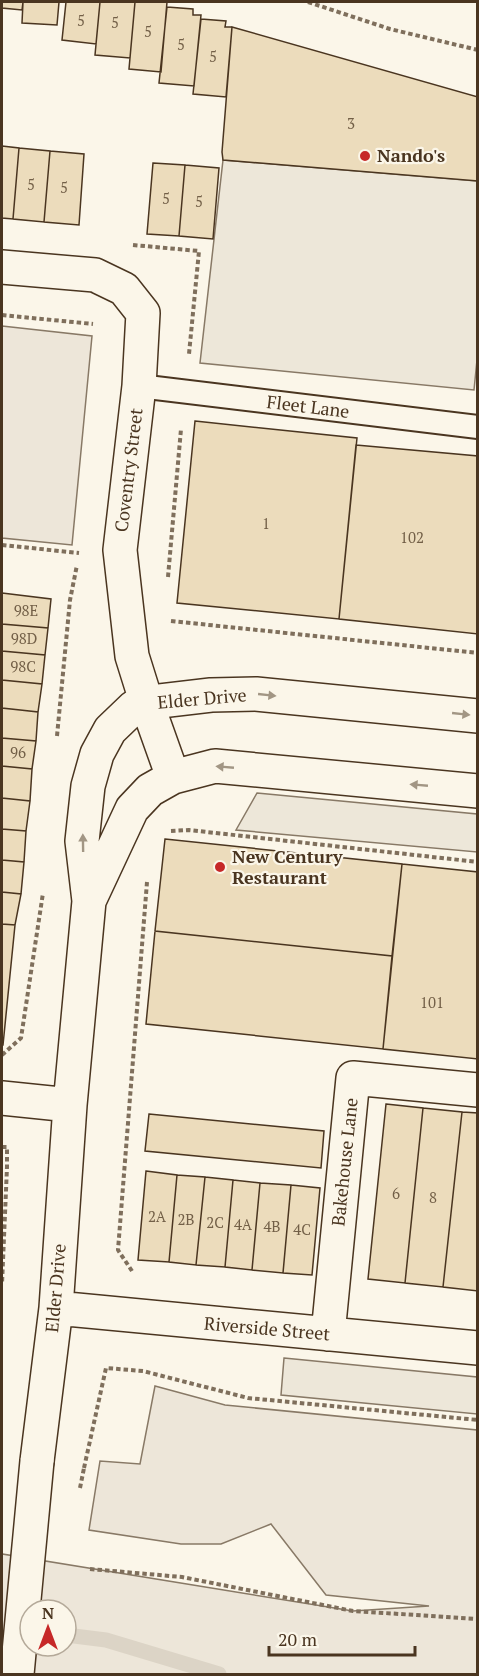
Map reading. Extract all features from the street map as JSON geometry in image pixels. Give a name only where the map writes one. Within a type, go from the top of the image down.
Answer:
[{"type":"street","name":"Coventry Street","points":[[2,267],[95,275],[123,288],[143,313],[140,386],[120,550],[132,656],[173,777]]},
{"type":"street","name":"Elder Drive","points":[[17,1674],[37,1461],[56,1308],[70,1105],[89,901],[82,841],[88,786],[97,754],[110,730],[134,707],[211,694],[256,694],[477,716]]},
{"type":"street","name":"Elder Drive","points":[[89,901],[132,809],[150,790],[173,777],[214,766],[477,791]]},
{"type":"street","name":"Bakehouse Lane","points":[[327,1334],[353,1078],[477,1090]]},
{"type":"street","points":[[2,1098],[70,1105]]},
{"type":"street","name":"Riverside Street","points":[[56,1308],[477,1348]]},
{"type":"lane","name":"Fleet Lane","points":[[140,386],[477,427]]},
{"type":"path","points":[[308,2],[390,29],[477,50]]},
{"type":"path","points":[[2,315],[96,324]]},
{"type":"path","points":[[168,585],[182,422]]},
{"type":"path","points":[[2,545],[80,554],[81,542]]},
{"type":"path","points":[[57,743],[70,600],[77,565]]},
{"type":"path","points":[[165,620],[477,653]]},
{"type":"path","points":[[161,832],[189,830],[477,862]]},
{"type":"path","points":[[118,1250],[148,871]]},
{"type":"path","points":[[2,1054],[21,1038],[44,886]]},
{"type":"path","points":[[2,1147],[7,1147],[2,1284]]},
{"type":"path","points":[[84,1468],[106,1368],[143,1371],[248,1398],[477,1420]]},
{"type":"path","points":[[90,1569],[182,1578],[353,1611],[477,1619]]},
{"type":"shaded area","points":[[223,160],[477,181],[478,350],[474,390],[200,363]]},
{"type":"shaded area","points":[[2,326],[92,336],[72,545],[2,538]]},
{"type":"shaded area","points":[[257,793],[477,814],[477,852],[236,830]]},
{"type":"shaded area","points":[[284,1358],[477,1377],[477,1414],[281,1395]]},
{"type":"shaded area","points":[[155,1386],[225,1405],[477,1430],[477,1674],[2,1674],[2,1554],[353,1611],[429,1606],[326,1595],[271,1524],[221,1544],[181,1544],[89,1530],[100,1461],[140,1464]]},
{"type":"building","points":[[2,2],[23,2],[22,10],[2,8]]},
{"type":"building","points":[[23,2],[59,2],[57,25],[22,23]]},
{"type":"building","points":[[66,2],[100,2],[96,44],[62,40]]},
{"type":"building","points":[[100,2],[135,2],[130,58],[95,55]]},
{"type":"building","points":[[135,2],[167,2],[161,72],[129,69]]},
{"type":"building","points":[[167,7],[193,9],[193,15],[201,15],[194,86],[159,83]]},
{"type":"building","points":[[201,19],[226,21],[225,27],[232,27],[226,97],[193,94]]},
{"type":"building","points":[[232,27],[478,97],[478,181],[223,160]]},
{"type":"building","points":[[2,146],[19,148],[13,219],[2,218]]},
{"type":"building","points":[[19,148],[50,151],[44,222],[13,219]]},
{"type":"building","points":[[50,151],[84,154],[79,225],[44,222]]},
{"type":"building","points":[[153,163],[185,165],[179,236],[147,234]]},
{"type":"building","points":[[185,165],[219,168],[213,239],[179,236]]},
{"type":"building","points":[[195,421],[357,438],[339,619],[177,603]]},
{"type":"building","points":[[356,445],[478,456],[478,634],[339,619]]},
{"type":"building","points":[[2,593],[51,599],[48,628],[2,624]]},
{"type":"building","points":[[2,624],[48,628],[45,655],[2,651]]},
{"type":"building","points":[[2,651],[45,655],[42,684],[2,680]]},
{"type":"building","points":[[2,680],[42,684],[38,712],[2,708]]},
{"type":"building","points":[[2,708],[38,712],[36,741],[2,738]]},
{"type":"building","points":[[2,738],[36,741],[32,769],[2,766]]},
{"type":"building","points":[[2,766],[32,769],[30,801],[2,798]]},
{"type":"building","points":[[2,798],[30,801],[26,831],[2,829]]},
{"type":"building","points":[[2,829],[26,831],[24,862],[2,860]]},
{"type":"building","points":[[165,839],[402,864],[392,956],[155,931]]},
{"type":"building","points":[[2,860],[24,862],[21,894],[2,892]]},
{"type":"building","points":[[402,864],[478,872],[478,1059],[383,1049]]},
{"type":"building","points":[[2,892],[21,894],[15,925],[2,924]]},
{"type":"building","points":[[2,924],[15,925],[3,1045],[2,1045]]},
{"type":"building","points":[[155,931],[392,956],[383,1049],[146,1024]]},
{"type":"building","points":[[386,1104],[423,1108],[405,1283],[368,1279]]},
{"type":"building","points":[[423,1108],[462,1112],[443,1287],[405,1283]]},
{"type":"building","points":[[462,1112],[478,1113],[478,1291],[443,1287]]},
{"type":"building","points":[[149,1114],[324,1131],[321,1168],[145,1151]]},
{"type":"building","points":[[146,1171],[177,1175],[169,1262],[138,1260]]},
{"type":"building","points":[[177,1175],[205,1177],[196,1265],[169,1262]]},
{"type":"building","points":[[205,1177],[233,1180],[225,1267],[196,1265]]},
{"type":"building","points":[[233,1180],[260,1183],[252,1270],[225,1267]]},
{"type":"building","points":[[260,1183],[291,1185],[283,1273],[252,1270]]},
{"type":"building","points":[[291,1185],[320,1188],[312,1275],[283,1273]]},
{"type":"waterway","points":[[78,1636],[106,1640],[219,1674]]},
{"type":"place","name":"Nando's","points":[[365,156]]},
{"type":"place","name":"New Century Restaurant","points":[[220,867]]}]
